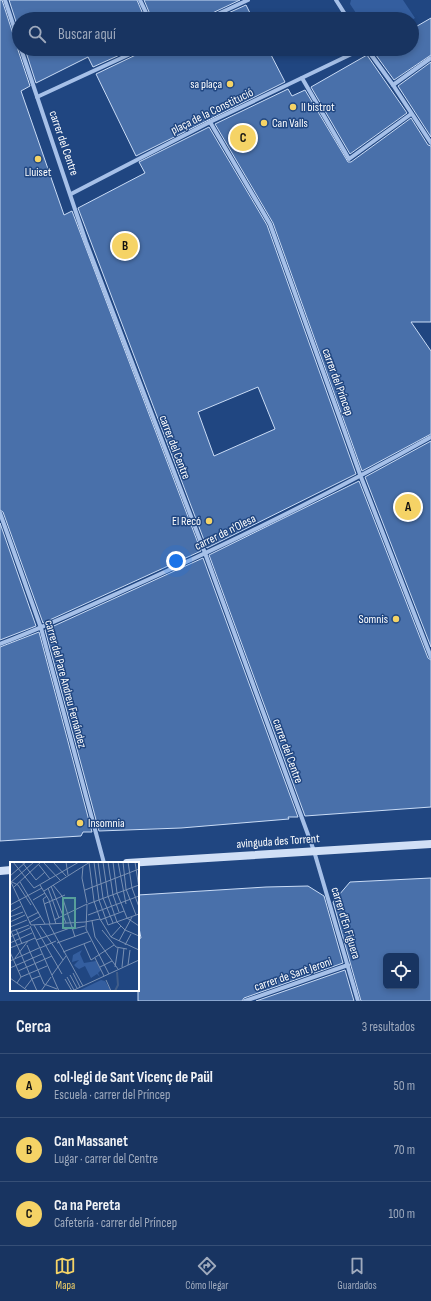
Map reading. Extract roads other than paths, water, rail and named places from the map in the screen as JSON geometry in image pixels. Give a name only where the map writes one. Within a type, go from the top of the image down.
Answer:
[{"type":"main road","name":"avinguda des Torrent","points":[[139,862],[431,844]]},
{"type":"main road","points":[[0,871],[10,870]]},
{"type":"street","points":[[5,0],[12,21]]},
{"type":"street","points":[[140,0],[146,12]]},
{"type":"street","points":[[222,12],[248,0]]},
{"type":"street","points":[[336,0],[344,12]]},
{"type":"street","name":"carrer del Centre","points":[[24,56],[88,249],[205,554],[314,851]]},
{"type":"street","points":[[37,97],[127,56]]},
{"type":"street","name":"plaça de la Constitució","points":[[71,194],[210,122],[348,56]]},
{"type":"street","points":[[371,56],[393,85],[431,143]]},
{"type":"street","points":[[393,85],[431,58]]},
{"type":"street","points":[[302,78],[349,159],[411,114]]},
{"type":"street","name":"carrer del Príncep","points":[[210,122],[270,224],[361,477],[431,657]]},
{"type":"street","name":"carrer de n'Olesa","points":[[0,644],[41,628],[205,554],[361,477],[431,437]]},
{"type":"street","name":"carrer del Pare Andreu Fernández","points":[[0,513],[41,628],[104,862]]},
{"type":"street","name":"carrer d'En Figuera","points":[[314,851],[358,1001]]},
{"type":"street","name":"carrer de Sant Jeroni","points":[[245,1001],[348,965]]},
{"type":"place","name":"sa plaça","points":[[230,84]]},
{"type":"place","name":"Il bistrot","points":[[293,107]]},
{"type":"place","name":"Can Valls","points":[[264,123]]},
{"type":"place","name":"Ca na Pereta","points":[[243,138]]},
{"type":"place","name":"Lluiset","points":[[38,159]]},
{"type":"place","name":"Can Massanet","points":[[125,246]]},
{"type":"place","name":"col·legi de Sant Vicenç de Paül","points":[[408,507]]},
{"type":"place","name":"El Recó","points":[[209,521]]},
{"type":"place","name":"Somnis","points":[[396,619]]},
{"type":"place","name":"Insomnia","points":[[80,823]]}]
